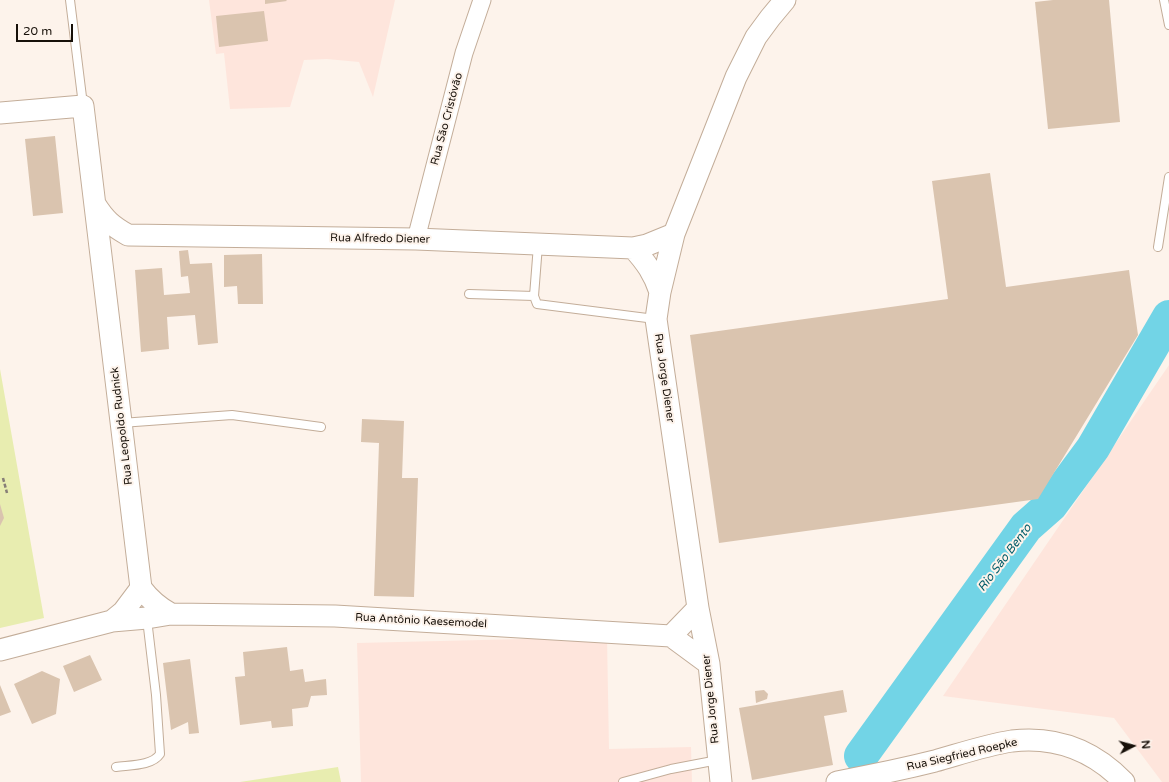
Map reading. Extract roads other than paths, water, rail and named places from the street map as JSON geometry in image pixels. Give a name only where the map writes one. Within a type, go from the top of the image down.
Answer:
[{"type":"street","name":"Rua São Cristóvão","points":[[416,239],[464,52],[482,0]]},
{"type":"street","name":"Rua Jorge Diener","points":[[721,782],[709,664],[698,608],[656,319],[660,292],[674,234],[745,56],[770,18],[785,0]]},
{"type":"street","points":[[0,113],[83,106]]},
{"type":"street","name":"Rua Leopoldo Rudnick","points":[[83,106],[141,588]]},
{"type":"street","name":"Rua Leopoldo Rudnick","points":[[95,204],[103,217],[114,228],[128,235]]},
{"type":"street","name":"Rua Alfredo Diener","points":[[128,235],[416,239],[633,248],[647,245],[674,234]]},
{"type":"street","points":[[102,264],[107,252],[116,242],[128,235]]},
{"type":"street","points":[[633,248],[645,261],[660,292]]},
{"type":"street","name":"Rua Antônio Kaesemodel","points":[[112,621],[123,612],[141,588],[154,604],[171,614]]},
{"type":"street","points":[[698,608],[671,636],[709,664]]},
{"type":"street","name":"Rua Antônio Kaesemodel","points":[[0,650],[112,621],[171,614],[334,616],[671,636]]},
{"type":"street","name":"Rua Siegfried Roepke","points":[[837,782],[933,761],[1012,741],[1038,740],[1060,743],[1082,750],[1101,762],[1124,782]]},
{"type":"lane","points":[[70,0],[83,106]]},
{"type":"lane","points":[[1164,0],[1169,25]]},
{"type":"lane","points":[[1158,247],[1169,177]]},
{"type":"lane","points":[[538,244],[534,296],[537,304],[656,319]]},
{"type":"lane","points":[[469,294],[534,296]]},
{"type":"lane","points":[[121,423],[232,415],[321,427]]},
{"type":"lane","points":[[116,767],[151,762],[157,759],[160,754],[156,695],[147,618]]},
{"type":"lane","points":[[623,782],[671,769],[718,760]]},
{"type":"waterway","name":"Rio São Bento","points":[[861,756],[1026,527],[1051,505],[1093,448],[1169,317]]}]
